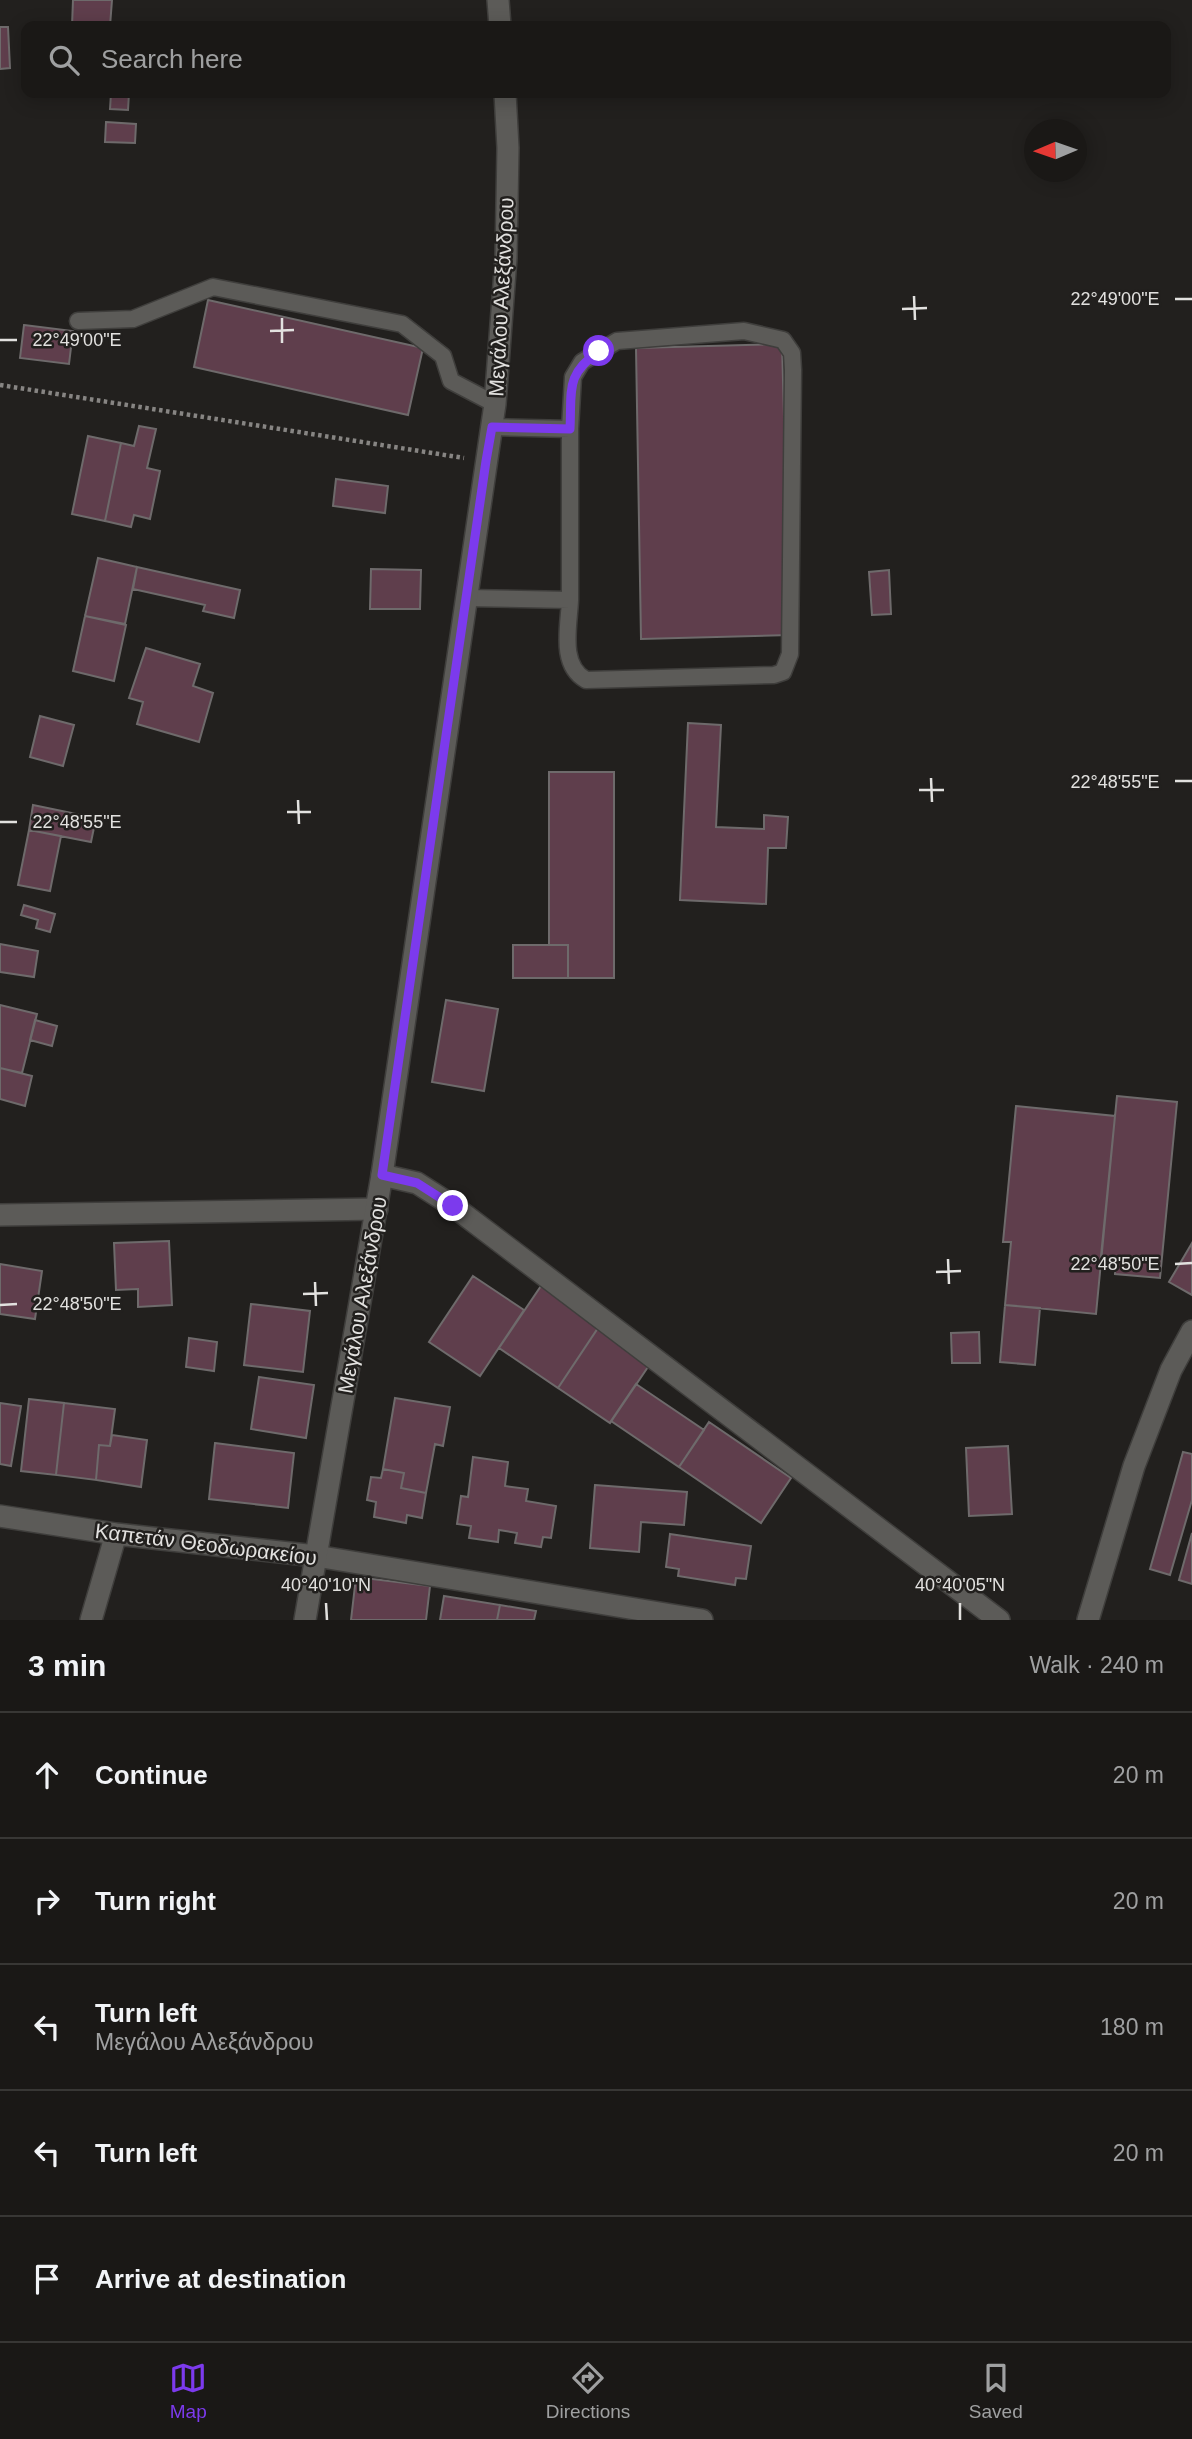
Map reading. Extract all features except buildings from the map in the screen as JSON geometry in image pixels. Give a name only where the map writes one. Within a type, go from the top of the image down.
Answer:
[{"type":"street","points":[[498,0],[500,21]]},
{"type":"street","name":"Μεγάλου Αλεξάνδρου","points":[[304,1620],[377,1209],[492,427],[506,258],[508,148],[505,98]]},
{"type":"street","points":[[382,1175],[417,1183],[453,1206],[999,1620]]},
{"type":"street","points":[[0,1215],[377,1209]]},
{"type":"street","points":[[1087,1620],[1134,1466],[1171,1370],[1192,1331]]},
{"type":"street","name":"Καπετάν Θεοδωρακείου","points":[[0,1516],[116,1534],[316,1556],[702,1620]]},
{"type":"street","points":[[90,1620],[116,1534]]},
{"type":"lane","points":[[78,321],[133,319],[213,287],[402,324],[443,356],[451,380],[495,404]]},
{"type":"lane","points":[[744,331],[783,340],[792,353],[790,654],[783,672],[774,675],[586,680],[576,674],[568,655],[570,600],[570,429],[573,377],[582,362],[617,341],[744,331]]},
{"type":"lane","points":[[492,427],[570,429]]},
{"type":"lane","points":[[466,598],[570,600]]},
{"type":"path","points":[[0,386],[486,461]]},
{"type":"route","points":[[453,1206],[417,1183],[382,1175],[486,461],[492,427],[570,429],[573,377],[582,362],[599,351]]}]
